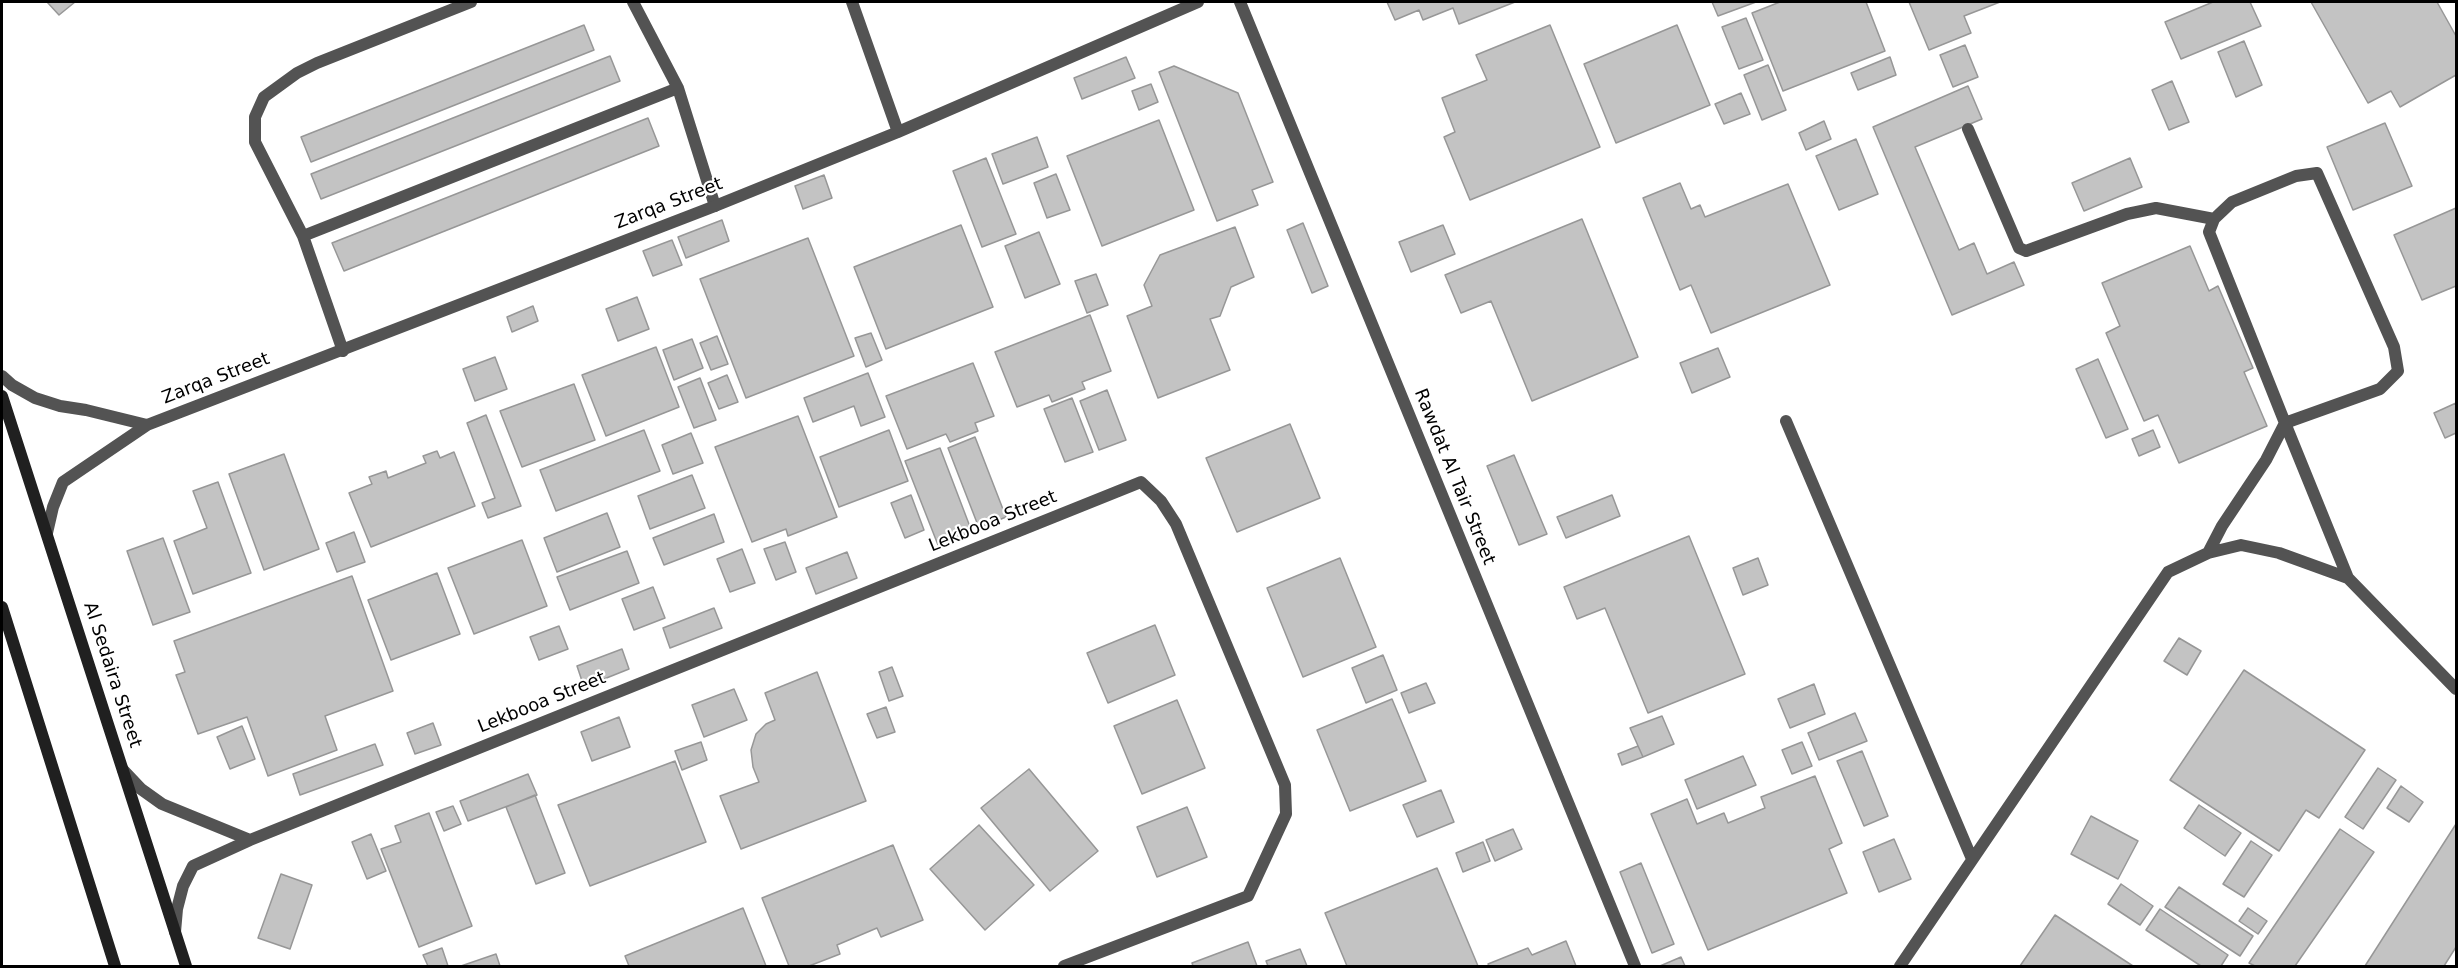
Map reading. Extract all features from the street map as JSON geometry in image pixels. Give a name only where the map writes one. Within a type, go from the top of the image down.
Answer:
[{"type":"main road","name":"Al Sedaira Street","points":[[2,396],[186,966]]},
{"type":"main road","points":[[2,607],[115,966]]},
{"type":"street","points":[[343,351],[303,236],[255,142],[255,117],[264,97],[297,73],[471,2]]},
{"type":"street","points":[[633,2],[678,88],[715,206]]},
{"type":"street","points":[[852,2],[898,132]]},
{"type":"street","name":"Zarqa Street","points":[[47,532],[53,507],[63,482],[147,425],[715,206],[898,132],[1198,2]]},
{"type":"street","name":"Rawdat Al Tair Street","points":[[1240,2],[1635,966]]},
{"type":"street","points":[[303,236],[678,88]]},
{"type":"street","points":[[1968,129],[2019,248],[2026,251],[2127,214],[2156,208],[2214,219]]},
{"type":"street","points":[[2208,553],[2222,526],[2266,460],[2285,423],[2380,389],[2398,371],[2394,347],[2317,173],[2296,176],[2232,202],[2214,219],[2209,232],[2285,423],[2348,578],[2457,689]]},
{"type":"street","name":"Zarqa Street","points":[[2,376],[12,385],[35,398],[60,406],[147,425]]},
{"type":"street","points":[[1786,421],[1972,859]]},
{"type":"street","name":"Lekbooa Street","points":[[175,932],[177,909],[183,886],[193,866],[250,840],[1141,482],[1161,501],[1176,524],[1285,785],[1286,814],[1248,896],[1064,966]]},
{"type":"street","points":[[1900,966],[2168,572],[2208,553],[2241,546],[2279,553],[2348,578]]},
{"type":"street","points":[[123,770],[141,789],[162,804],[250,840]]},
{"type":"building","points":[[47,2],[75,2],[59,15]]},
{"type":"building","points":[[1387,2],[1515,2],[1459,24],[1453,8],[1423,20],[1419,10],[1395,20]]},
{"type":"building","points":[[1712,2],[1756,2],[1718,16]]},
{"type":"building","points":[[1780,2],[1866,2],[1885,51],[1783,91],[1752,13]]},
{"type":"building","points":[[1909,2],[2000,2],[1964,16],[1971,33],[1929,50]]},
{"type":"building","points":[[2213,2],[2250,2],[2261,26],[2181,59],[2165,22]]},
{"type":"building","points":[[2311,2],[2437,2],[2456,36],[2456,75],[2400,107],[2391,91],[2368,103]]},
{"type":"building","points":[[1746,18],[1763,60],[1739,69],[1722,27]]},
{"type":"building","points":[[584,25],[594,50],[311,162],[301,137]]},
{"type":"building","points":[[1550,25],[1600,147],[1470,200],[1444,137],[1455,132],[1442,98],[1487,80],[1476,55]]},
{"type":"building","points":[[1677,25],[1710,105],[1616,143],[1584,64]]},
{"type":"building","points":[[2244,41],[2262,85],[2236,97],[2218,52]]},
{"type":"building","points":[[1965,45],[1978,77],[1953,87],[1940,55]]},
{"type":"building","points":[[610,56],[620,81],[321,199],[311,174]]},
{"type":"building","points":[[1126,57],[1135,78],[1082,99],[1074,78]]},
{"type":"building","points":[[1890,57],[1896,75],[1858,90],[1851,73]]},
{"type":"building","points":[[1768,65],[1786,110],[1762,120],[1744,75]]},
{"type":"building","points":[[1174,66],[1238,93],[1273,182],[1252,190],[1258,205],[1217,221],[1159,72]]},
{"type":"building","points":[[2172,81],[2189,122],[2169,130],[2152,90]]},
{"type":"building","points":[[1151,84],[1158,102],[1139,110],[1132,91]]},
{"type":"building","points":[[1968,86],[1982,119],[1915,147],[1959,250],[1974,243],[1987,274],[2014,262],[2024,285],[1952,315],[1873,127]]},
{"type":"building","points":[[1741,93],[1750,114],[1724,124],[1715,104]]},
{"type":"building","points":[[648,118],[659,146],[344,271],[332,243]]},
{"type":"building","points":[[1159,120],[1194,210],[1102,246],[1067,156]]},
{"type":"building","points":[[1824,121],[1831,139],[1806,150],[1799,133]]},
{"type":"building","points":[[2385,123],[2412,186],[2353,210],[2327,147]]},
{"type":"building","points":[[1037,137],[1048,167],[1003,184],[992,154]]},
{"type":"building","points":[[1856,139],[1878,194],[1839,210],[1816,156]]},
{"type":"building","points":[[986,158],[1016,234],[982,247],[953,171]]},
{"type":"building","points":[[2130,158],[2142,187],[2084,211],[2072,183]]},
{"type":"building","points":[[1056,174],[1070,210],[1047,218],[1034,183]]},
{"type":"building","points":[[824,175],[832,198],[803,209],[795,186]]},
{"type":"building","points":[[1680,183],[1691,209],[1700,205],[1705,217],[1788,184],[1830,285],[1711,333],[1691,285],[1680,290],[1643,198]]},
{"type":"building","points":[[2456,208],[2456,286],[2422,300],[2394,235]]},
{"type":"building","points":[[1582,219],[1638,357],[1532,401],[1491,301],[1461,313],[1445,275]]},
{"type":"building","points":[[722,220],[729,241],[686,258],[678,237]]},
{"type":"building","points":[[1303,223],[1328,286],[1312,293],[1287,230]]},
{"type":"building","points":[[961,225],[993,307],[886,349],[854,267]]},
{"type":"building","points":[[1443,225],[1455,254],[1411,272],[1399,242]]},
{"type":"building","points":[[1235,227],[1254,277],[1231,287],[1220,316],[1210,319],[1230,370],[1158,398],[1127,316],[1152,306],[1144,285],[1160,255]]},
{"type":"building","points":[[1039,232],[1060,284],[1025,298],[1005,246]]},
{"type":"building","points":[[808,238],[854,356],[746,398],[700,279]]},
{"type":"building","points":[[672,240],[682,265],[653,276],[643,251]]},
{"type":"building","points":[[2190,246],[2209,291],[2218,286],[2253,368],[2244,372],[2267,426],[2179,463],[2158,415],[2144,421],[2106,333],[2120,326],[2102,283]]},
{"type":"building","points":[[1096,274],[1108,305],[1087,313],[1075,281]]},
{"type":"building","points":[[637,297],[649,329],[618,341],[606,309]]},
{"type":"building","points":[[533,306],[538,321],[512,332],[507,317]]},
{"type":"building","points":[[1090,315],[1111,371],[1082,382],[1085,389],[1052,402],[1049,395],[1017,407],[995,352]]},
{"type":"building","points":[[871,333],[882,360],[866,367],[855,338]]},
{"type":"building","points":[[717,336],[728,364],[711,370],[700,343]]},
{"type":"building","points":[[692,339],[703,368],[674,380],[663,350]]},
{"type":"building","points":[[656,347],[679,407],[606,436],[582,375]]},
{"type":"building","points":[[1718,348],[1730,377],[1692,393],[1680,363]]},
{"type":"building","points":[[495,357],[507,389],[475,401],[463,369]]},
{"type":"building","points":[[2098,359],[2128,429],[2106,438],[2076,369]]},
{"type":"building","points":[[973,363],[994,416],[975,423],[978,431],[950,442],[946,434],[907,449],[886,396]]},
{"type":"building","points":[[868,373],[885,417],[861,426],[854,406],[813,422],[804,398]]},
{"type":"building","points":[[727,375],[738,402],[719,409],[708,383]]},
{"type":"building","points":[[700,378],[716,420],[694,428],[678,387]]},
{"type":"building","points":[[574,384],[595,440],[522,467],[500,411]]},
{"type":"building","points":[[1107,390],[1126,440],[1099,450],[1080,401]]},
{"type":"building","points":[[1072,398],[1093,452],[1065,462],[1044,409]]},
{"type":"building","points":[[2456,403],[2456,433],[2445,438],[2434,413]]},
{"type":"building","points":[[486,415],[521,506],[488,518],[482,503],[495,498],[467,423]]},
{"type":"building","points":[[798,416],[837,517],[788,536],[786,529],[752,542],[715,447]]},
{"type":"building","points":[[1290,424],[1320,498],[1237,532],[1206,458]]},
{"type":"building","points":[[644,430],[660,471],[556,511],[540,470]]},
{"type":"building","points":[[889,430],[908,481],[839,507],[820,457]]},
{"type":"building","points":[[2153,430],[2160,447],[2139,456],[2132,439]]},
{"type":"building","points":[[691,433],[703,463],[673,474],[662,445]]},
{"type":"building","points":[[975,437],[1006,517],[979,528],[948,448]]},
{"type":"building","points":[[940,448],[972,532],[938,545],[905,461]]},
{"type":"building","points":[[437,451],[440,458],[454,452],[475,506],[371,547],[349,493],[372,484],[369,477],[386,471],[388,478],[426,463],[423,456]]},
{"type":"building","points":[[284,454],[319,549],[264,570],[229,474]]},
{"type":"building","points":[[1514,455],[1547,534],[1519,545],[1487,466]]},
{"type":"building","points":[[692,475],[705,508],[650,529],[638,496]]},
{"type":"building","points":[[218,482],[251,573],[193,594],[174,541],[207,528],[193,491]]},
{"type":"building","points":[[911,495],[924,530],[905,538],[891,503]]},
{"type":"building","points":[[1612,495],[1620,516],[1566,538],[1557,517]]},
{"type":"building","points":[[607,513],[620,547],[557,572],[544,538]]},
{"type":"building","points":[[714,514],[724,542],[664,565],[653,538]]},
{"type":"building","points":[[354,532],[365,562],[337,572],[326,543]]},
{"type":"building","points":[[1689,536],[1745,674],[1648,713],[1605,608],[1577,619],[1564,587]]},
{"type":"building","points":[[163,538],[190,612],[153,625],[127,551]]},
{"type":"building","points":[[522,540],[547,606],[474,634],[448,568]]},
{"type":"building","points":[[785,542],[796,572],[776,580],[764,549]]},
{"type":"building","points":[[742,549],[755,583],[730,592],[717,559]]},
{"type":"building","points":[[627,551],[639,583],[570,610],[557,577]]},
{"type":"building","points":[[847,552],[857,578],[816,594],[806,568]]},
{"type":"building","points":[[1340,558],[1376,647],[1303,677],[1267,588]]},
{"type":"building","points":[[1758,558],[1768,585],[1743,595],[1733,568]]},
{"type":"building","points":[[437,573],[460,634],[391,660],[368,600]]},
{"type":"building","points":[[352,576],[393,691],[325,716],[337,750],[268,776],[247,717],[198,734],[176,675],[185,672],[174,641]]},
{"type":"building","points":[[653,587],[665,618],[634,630],[622,599]]},
{"type":"building","points":[[714,608],[722,628],[670,648],[663,628]]},
{"type":"building","points":[[1155,625],[1175,675],[1108,703],[1087,653]]},
{"type":"building","points":[[559,626],[568,649],[539,660],[530,637]]},
{"type":"building","points":[[2179,638],[2201,651],[2187,675],[2164,661]]},
{"type":"building","points":[[622,649],[629,669],[584,687],[577,666]]},
{"type":"building","points":[[1383,655],[1397,690],[1366,703],[1352,668]]},
{"type":"building","points":[[892,667],[903,696],[889,701],[879,672]]},
{"type":"building","points":[[2244,670],[2365,750],[2319,818],[2306,810],[2279,851],[2170,780]]},
{"type":"building","points":[[817,672],[866,801],[741,849],[720,796],[759,782],[753,767],[751,750],[756,734],[766,724],[775,720],[765,693]]},
{"type":"building","points":[[1426,683],[1435,703],[1409,713],[1401,693]]},
{"type":"building","points":[[1814,684],[1825,714],[1790,728],[1778,699]]},
{"type":"building","points":[[734,689],[747,720],[704,737],[692,705]]},
{"type":"building","points":[[1392,699],[1426,781],[1350,811],[1317,730]]},
{"type":"building","points":[[1177,700],[1205,768],[1142,794],[1114,726]]},
{"type":"building","points":[[886,707],[895,732],[877,738],[867,714]]},
{"type":"building","points":[[1855,713],[1867,741],[1819,760],[1808,733]]},
{"type":"building","points":[[1662,716],[1674,744],[1643,757],[1630,728]]},
{"type":"building","points":[[619,717],[630,747],[592,761],[581,732]]},
{"type":"building","points":[[433,723],[441,745],[415,754],[407,733]]},
{"type":"building","points":[[242,726],[255,759],[230,769],[217,737]]},
{"type":"building","points":[[701,742],[707,760],[682,770],[675,751]]},
{"type":"building","points":[[1802,742],[1812,766],[1792,774],[1782,750]]},
{"type":"building","points":[[375,744],[383,765],[300,795],[293,774]]},
{"type":"building","points":[[1638,746],[1643,757],[1622,765],[1618,754]]},
{"type":"building","points":[[1862,751],[1888,816],[1864,826],[1837,761]]},
{"type":"building","points":[[1743,756],[1756,785],[1697,809],[1685,780]]},
{"type":"building","points":[[675,761],[706,842],[590,886],[558,805]]},
{"type":"building","points":[[2378,768],[2396,780],[2363,829],[2345,817]]},
{"type":"building","points":[[1029,769],[1098,851],[1050,891],[981,808]]},
{"type":"building","points":[[528,774],[537,795],[468,821],[460,801]]},
{"type":"building","points":[[1815,776],[1842,843],[1829,849],[1847,893],[1708,950],[1651,814],[1687,799],[1697,824],[1724,813],[1728,823],[1765,808],[1761,797]]},
{"type":"building","points":[[2401,786],[2423,802],[2409,822],[2387,808]]},
{"type":"building","points":[[1441,790],[1454,822],[1417,837],[1403,805]]},
{"type":"building","points":[[535,795],[565,873],[536,884],[506,807]]},
{"type":"building","points":[[2199,805],[2241,833],[2225,856],[2184,828]]},
{"type":"building","points":[[453,806],[461,824],[444,831],[436,812]]},
{"type":"building","points":[[1187,807],[1207,857],[1157,877],[1137,827]]},
{"type":"building","points":[[429,813],[472,926],[419,947],[381,849],[401,842],[395,826]]},
{"type":"building","points":[[2091,816],[2138,841],[2118,879],[2071,854]]},
{"type":"building","points":[[2456,824],[2456,947],[2444,966],[2365,966]]},
{"type":"building","points":[[979,825],[1034,885],[985,930],[930,869]]},
{"type":"building","points":[[1513,829],[1522,849],[1495,861],[1486,840]]},
{"type":"building","points":[[2340,829],[2374,852],[2295,966],[2255,966],[2249,963]]},
{"type":"building","points":[[371,834],[386,871],[367,879],[352,842]]},
{"type":"building","points":[[1894,839],[1911,879],[1879,892],[1863,852]]},
{"type":"building","points":[[2251,841],[2272,855],[2244,897],[2223,884]]},
{"type":"building","points":[[1483,842],[1490,861],[1463,872],[1456,853]]},
{"type":"building","points":[[893,845],[923,920],[881,937],[877,928],[837,945],[840,954],[809,966],[789,966],[762,898]]},
{"type":"building","points":[[1641,863],[1674,944],[1652,953],[1620,872]]},
{"type":"building","points":[[1437,868],[1478,966],[1347,966],[1325,913]]},
{"type":"building","points":[[281,874],[312,885],[290,949],[258,938]]},
{"type":"building","points":[[2121,884],[2153,906],[2140,925],[2108,904]]},
{"type":"building","points":[[2179,887],[2253,936],[2240,956],[2165,907]]},
{"type":"building","points":[[743,908],[766,966],[629,966],[625,956]]},
{"type":"building","points":[[2248,908],[2267,921],[2258,934],[2239,921]]},
{"type":"building","points":[[2160,909],[2228,955],[2221,966],[2201,966],[2146,930]]},
{"type":"building","points":[[2055,915],[2133,966],[2020,966]]},
{"type":"building","points":[[1566,941],[1576,966],[1489,966],[1488,964],[1528,948],[1532,955]]},
{"type":"building","points":[[1248,942],[1257,966],[1193,966],[1192,963]]},
{"type":"building","points":[[442,948],[448,966],[428,966],[423,955]]},
{"type":"building","points":[[1300,949],[1307,966],[1268,966],[1266,961]]},
{"type":"building","points":[[496,954],[500,966],[461,966]]},
{"type":"building","points":[[1681,957],[1685,966],[1660,966]]}]
